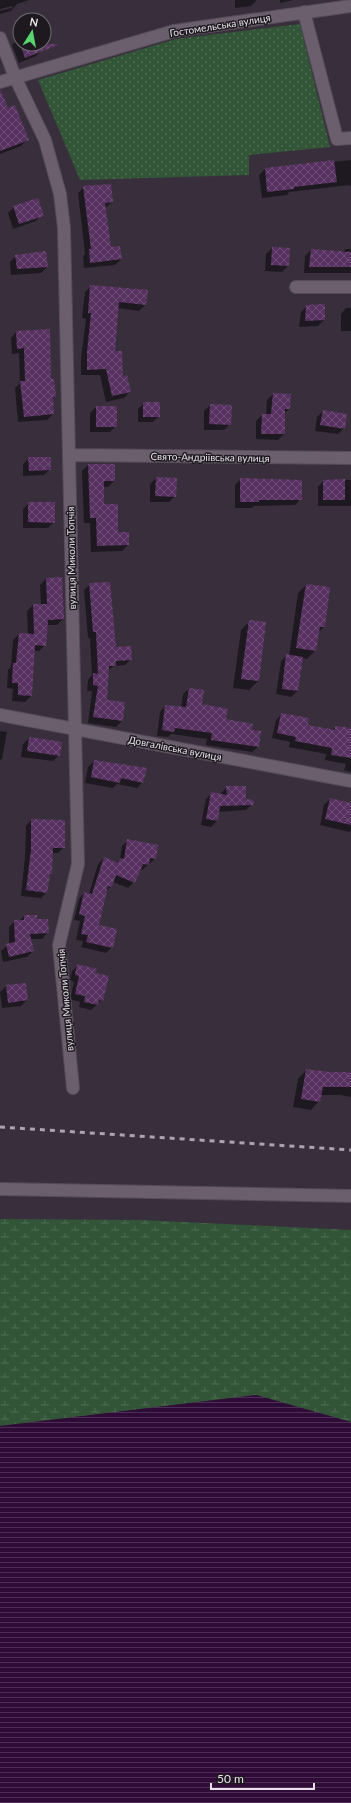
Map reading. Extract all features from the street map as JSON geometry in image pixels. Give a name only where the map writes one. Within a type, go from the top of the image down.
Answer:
[{"type":"street","name":"Гостомельська вулиця","points":[[0,82],[174,31],[351,6]]},
{"type":"street","points":[[304,12],[337,140],[351,138]]},
{"type":"street","name":"вулиця Миколи Топчія","points":[[0,38],[15,77],[45,140],[60,194],[64,228],[78,864],[59,944],[73,1088]]},
{"type":"street","points":[[296,287],[351,287]]},
{"type":"street","name":"Свято-Андріївська вулиця","points":[[69,455],[351,458]]},
{"type":"street","name":"Довгалівська вулиця","points":[[0,715],[351,781]]},
{"type":"street","points":[[0,1189],[351,1196]]},
{"type":"green space","points":[[300,24],[330,147],[249,155],[249,175],[80,180],[38,80],[176,39]]},
{"type":"green space","points":[[0,1219],[142,1220],[351,1230],[351,1422],[256,1395],[0,1426]]},
{"type":"shaded area","points":[[256,1395],[351,1422],[351,1803],[0,1803],[0,1426]]},
{"type":"building","points":[[52,44],[58,45],[52,47]]},
{"type":"building","points":[[23,52],[40,52],[25,58]]},
{"type":"building","points":[[0,89],[8,108],[15,105],[29,140],[0,151]]},
{"type":"building","points":[[334,160],[337,182],[267,192],[265,168]]},
{"type":"building","points":[[111,184],[113,202],[105,203],[111,247],[120,246],[122,259],[90,263],[89,249],[91,249],[83,186]]},
{"type":"building","points":[[38,198],[44,216],[19,224],[13,206]]},
{"type":"building","points":[[272,247],[290,248],[289,266],[271,265]]},
{"type":"building","points":[[311,249],[351,252],[351,267],[309,267]]},
{"type":"building","points":[[46,251],[48,267],[17,269],[15,255]]},
{"type":"building","points":[[90,285],[148,290],[146,305],[119,302],[115,351],[122,351],[123,376],[127,375],[131,392],[112,396],[106,369],[87,370],[87,352],[91,313],[88,313]]},
{"type":"building","points":[[325,304],[325,320],[305,321],[306,305]]},
{"type":"building","points":[[50,329],[51,379],[54,379],[56,397],[53,397],[54,414],[24,417],[20,381],[25,381],[24,348],[17,349],[16,331]]},
{"type":"building","points":[[273,393],[291,394],[290,409],[285,409],[285,434],[261,434],[262,414],[271,414]]},
{"type":"building","points":[[143,402],[160,402],[160,417],[143,417]]},
{"type":"building","points":[[210,404],[232,405],[231,425],[209,424]]},
{"type":"building","points":[[96,406],[117,406],[117,427],[96,427]]},
{"type":"building","points":[[323,410],[347,414],[345,429],[320,425]]},
{"type":"building","points":[[28,457],[51,457],[51,470],[29,471]]},
{"type":"building","points":[[88,464],[115,464],[115,481],[104,481],[104,504],[118,504],[118,532],[129,532],[129,545],[97,546],[96,518],[90,518]]},
{"type":"building","points":[[156,477],[177,478],[176,497],[155,496]]},
{"type":"building","points":[[240,478],[302,480],[302,500],[259,500],[259,502],[240,502]]},
{"type":"building","points":[[345,479],[345,500],[323,500],[323,480]]},
{"type":"building","points":[[28,502],[55,502],[55,523],[28,522]]},
{"type":"building","points":[[62,577],[64,619],[48,620],[46,646],[35,645],[32,696],[18,695],[18,683],[12,683],[13,663],[16,663],[19,633],[34,634],[33,604],[47,604],[46,578]]},
{"type":"building","points":[[110,582],[116,647],[131,646],[132,660],[116,661],[116,666],[109,666],[107,700],[125,702],[123,721],[93,717],[98,686],[93,685],[93,673],[98,674],[96,632],[93,632],[89,583]]},
{"type":"building","points":[[306,584],[330,587],[325,627],[320,627],[316,651],[296,648]]},
{"type":"building","points":[[249,620],[266,622],[259,681],[241,679]]},
{"type":"building","points":[[286,654],[303,657],[298,691],[282,689]]},
{"type":"building","points":[[189,688],[204,690],[202,704],[228,709],[226,719],[253,724],[252,730],[261,731],[259,747],[211,740],[212,733],[175,728],[174,732],[162,730],[165,705],[186,707]]},
{"type":"building","points":[[281,713],[309,718],[308,725],[335,730],[335,726],[351,728],[351,758],[331,755],[332,748],[295,741],[296,737],[277,733]]},
{"type":"building","points":[[29,737],[62,742],[60,756],[27,751]]},
{"type":"building","points":[[94,760],[147,768],[143,783],[121,778],[120,783],[91,777]]},
{"type":"building","points":[[226,786],[246,786],[246,799],[254,800],[253,805],[220,806],[218,821],[206,819],[211,792],[227,795]]},
{"type":"building","points":[[330,798],[351,803],[351,825],[325,819]]},
{"type":"building","points":[[31,819],[65,820],[65,848],[53,848],[52,874],[50,874],[47,893],[26,890],[31,850]]},
{"type":"building","points":[[127,839],[158,845],[156,859],[150,858],[149,865],[143,864],[135,883],[116,875],[112,887],[108,886],[99,925],[117,929],[113,948],[86,942],[88,935],[81,934],[85,916],[79,914],[84,892],[92,894],[104,857],[118,863],[120,858],[124,859]]},
{"type":"building","points":[[24,915],[37,915],[37,919],[48,919],[49,933],[30,934],[34,951],[9,957],[6,944],[15,942],[14,920],[24,920]]},
{"type":"building","points":[[77,964],[97,969],[96,973],[109,976],[103,1001],[99,1000],[98,1005],[84,1002],[85,996],[75,994],[79,976],[75,975]]},
{"type":"building","points":[[26,983],[28,1000],[8,1003],[6,985]]},
{"type":"building","points":[[306,1069],[329,1072],[351,1072],[351,1087],[323,1087],[320,1102],[301,1099]]},
{"type":"railway","points":[[0,1127],[351,1150]]}]
